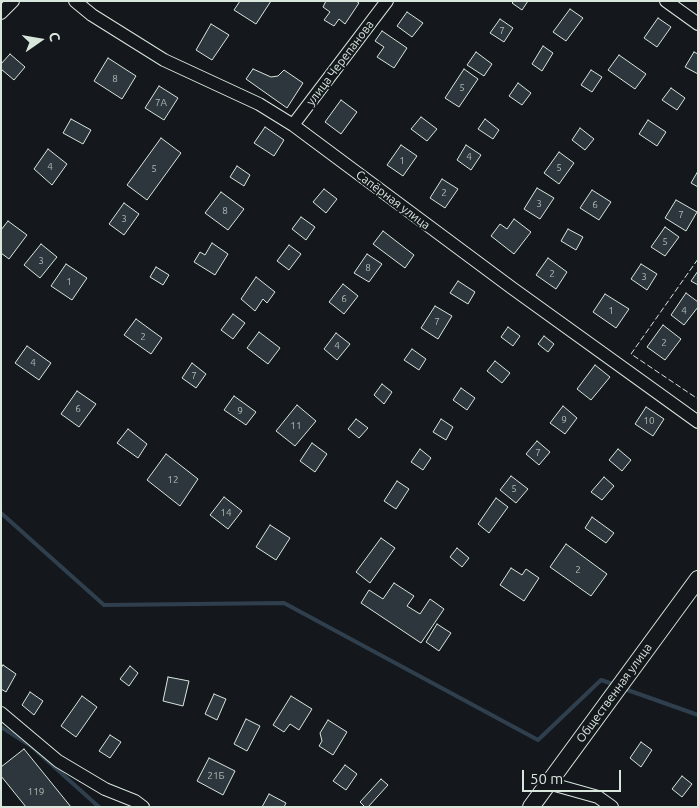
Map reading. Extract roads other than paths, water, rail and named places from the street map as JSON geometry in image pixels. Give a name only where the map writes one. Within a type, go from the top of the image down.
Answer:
[{"type":"main road","name":"Общественная улица","points":[[531,807],[698,579]]},
{"type":"street","points":[[1,13],[13,1]]},
{"type":"street","name":"Сапёрная улица","points":[[74,1],[92,15],[164,60],[259,104],[293,125],[512,288],[698,422]]},
{"type":"street","name":"улица Черепанова","points":[[293,125],[387,1]]},
{"type":"street","points":[[666,1],[698,24]]},
{"type":"street","points":[[1,713],[58,761],[105,789],[135,801],[142,807]]},
{"type":"street","points":[[548,783],[598,797],[612,807]]},
{"type":"waterway","points":[[1,513],[104,605],[284,603],[538,740],[601,680],[616,685]]},
{"type":"waterway","points":[[622,688],[698,715]]},
{"type":"waterway","points":[[1,727],[31,746],[99,807]]}]
